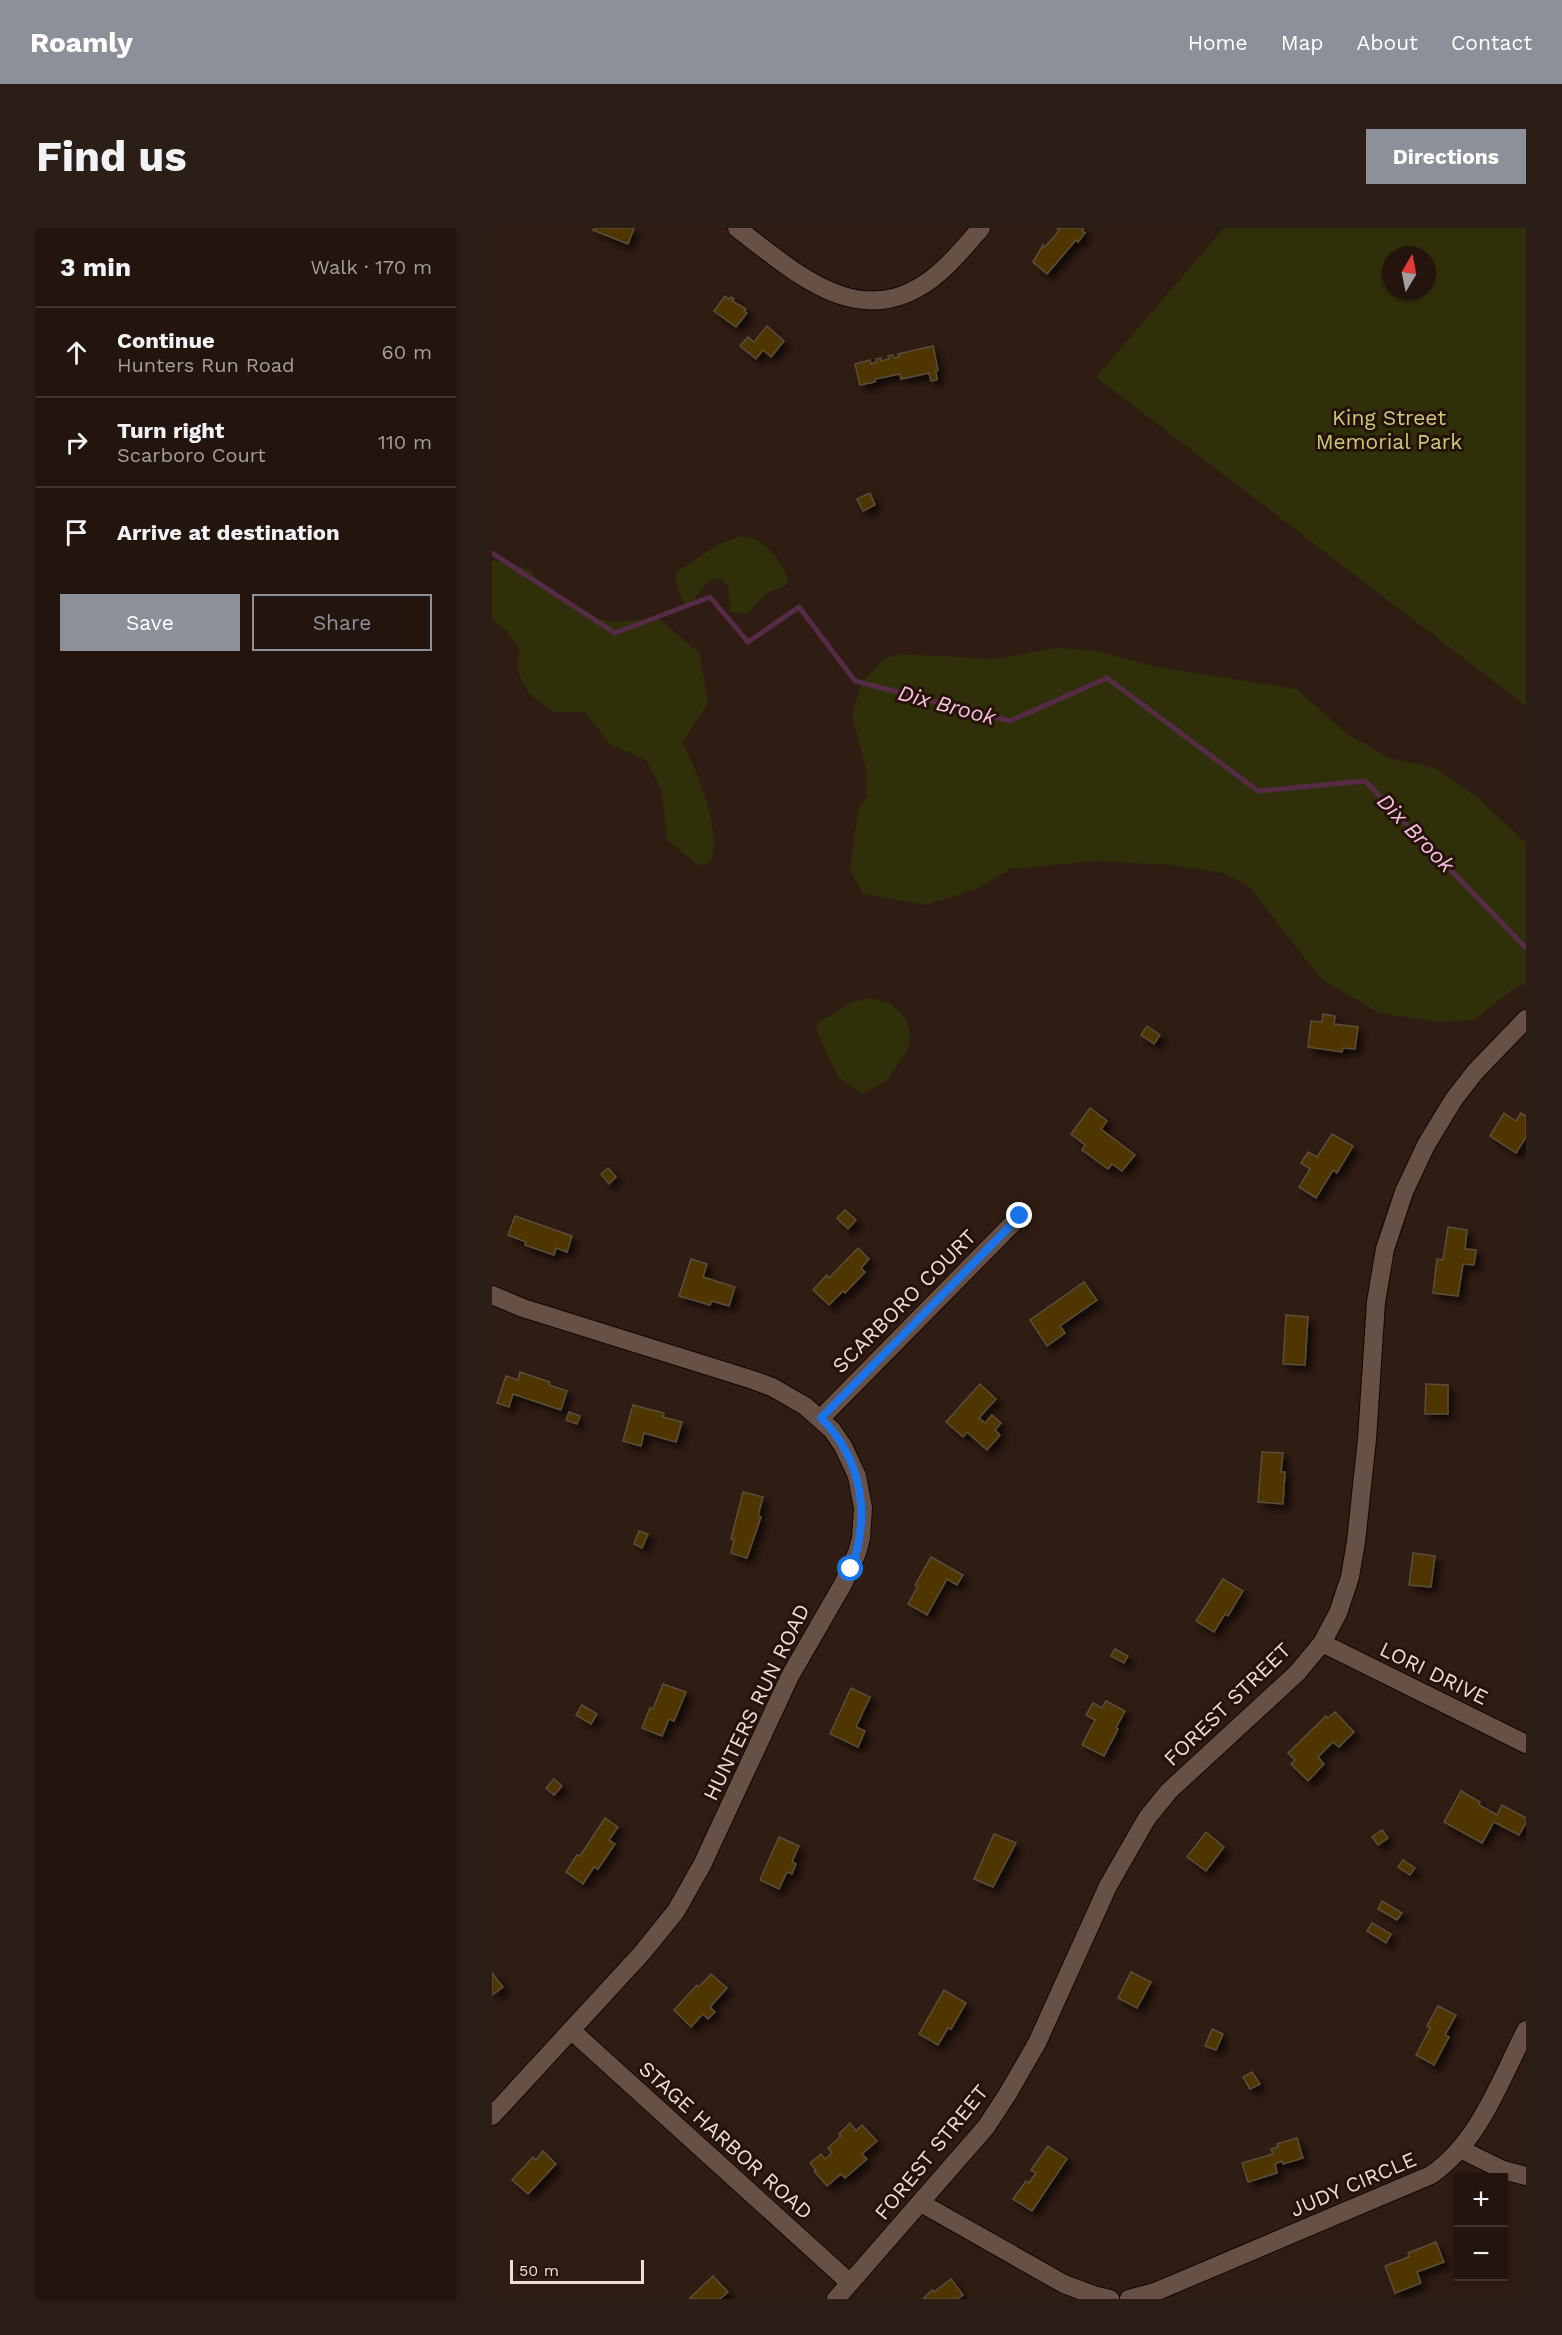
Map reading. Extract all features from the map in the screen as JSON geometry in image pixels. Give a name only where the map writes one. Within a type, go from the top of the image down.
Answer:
[{"type":"street","points":[[737,228],[802,278],[818,287],[855,299],[893,297],[925,283],[940,272],[981,228]]},
{"type":"street","name":"FOREST STREET","points":[[836,2299],[986,2127],[1007,2095],[1037,2043],[1108,1886],[1147,1818],[1169,1791],[1297,1673],[1322,1643],[1338,1613],[1350,1577],[1356,1542],[1367,1439],[1376,1302],[1385,1249],[1404,1192],[1426,1145],[1454,1099],[1475,1072],[1526,1019]]},
{"type":"street","name":"SCARBORO COURT","points":[[821,1418],[1020,1216]]},
{"type":"street","name":"HUNTERS RUN ROAD","points":[[492,1295],[523,1308],[771,1387],[805,1406],[821,1418],[843,1446],[857,1476],[862,1523],[859,1546],[851,1569],[790,1676],[689,1891],[660,1933],[492,2116]]},
{"type":"street","name":"LORI DRIVE","points":[[1322,1643],[1526,1744]]},
{"type":"street","name":"STAGE HARBOR ROAD","points":[[571,2030],[850,2283]]},
{"type":"street","name":"JUDY CIRCLE","points":[[1129,2299],[1155,2292],[1418,2182],[1441,2168],[1460,2150],[1481,2119],[1526,2030]]},
{"type":"street","points":[[1460,2150],[1496,2167],[1526,2176]]},
{"type":"street","points":[[921,2203],[1065,2284],[1108,2299]]},
{"type":"green space","name":"King Street Memorial Park","points":[[1224,228],[1526,228],[1526,706],[1096,377]]},
{"type":"green space","points":[[741,536],[755,539],[772,552],[785,571],[788,584],[767,594],[747,613],[730,612],[728,586],[720,578],[709,581],[688,607],[685,607],[675,580],[677,572],[718,545]]},
{"type":"green space","points":[[492,560],[529,569],[548,592],[590,617],[613,622],[658,618],[700,654],[708,703],[683,742],[711,816],[714,848],[711,862],[699,866],[667,840],[662,791],[646,760],[611,745],[584,712],[554,712],[529,694],[518,672],[519,649],[505,629],[492,619]]},
{"type":"green space","points":[[1056,648],[1092,650],[1157,667],[1297,689],[1346,733],[1389,758],[1435,768],[1477,797],[1526,843],[1526,984],[1515,988],[1474,1020],[1440,1022],[1379,1013],[1321,979],[1248,885],[1222,873],[1171,865],[1094,861],[1010,869],[977,889],[926,905],[863,894],[850,870],[858,809],[867,797],[866,769],[852,715],[862,681],[885,658],[902,654],[994,659]]},
{"type":"green space","points":[[869,998],[890,1003],[907,1020],[911,1037],[907,1052],[886,1081],[862,1094],[838,1077],[817,1032],[817,1023],[852,1002]]},
{"type":"building","points":[[594,228],[634,228],[628,244],[593,230]]},
{"type":"building","points":[[1057,228],[1084,228],[1082,231],[1085,233],[1078,242],[1076,240],[1047,274],[1033,262],[1043,245],[1045,247],[1059,231]]},
{"type":"building","points":[[725,296],[729,299],[731,297],[734,299],[732,301],[746,309],[744,311],[747,313],[736,327],[714,311]]},
{"type":"building","points":[[767,326],[784,341],[771,357],[763,350],[756,359],[740,346],[748,337],[754,342]]},
{"type":"building","points":[[933,346],[938,370],[936,371],[937,380],[931,381],[929,373],[901,379],[900,374],[875,379],[875,382],[860,385],[855,364],[870,360],[871,364],[877,362],[876,359],[881,358],[881,361],[893,355],[894,358],[899,357],[898,354]]},
{"type":"building","points":[[870,493],[875,505],[863,511],[857,499]]},
{"type":"building","points":[[1323,1014],[1335,1016],[1334,1024],[1358,1027],[1355,1049],[1343,1048],[1342,1052],[1308,1047],[1311,1021],[1322,1022]]},
{"type":"building","points":[[1147,1026],[1160,1035],[1154,1044],[1141,1035]]},
{"type":"building","points":[[1090,1108],[1107,1121],[1101,1129],[1135,1155],[1122,1171],[1112,1164],[1108,1169],[1082,1150],[1085,1145],[1071,1134]]},
{"type":"building","points":[[1504,1113],[1516,1121],[1521,1113],[1526,1116],[1526,1137],[1516,1153],[1490,1136]]},
{"type":"building","points":[[1332,1134],[1353,1146],[1337,1173],[1333,1170],[1316,1198],[1299,1187],[1310,1169],[1301,1163],[1308,1152],[1317,1157]]},
{"type":"building","points":[[608,1168],[616,1177],[609,1184],[601,1174]]},
{"type":"building","points":[[845,1210],[856,1220],[848,1229],[837,1218]]},
{"type":"building","points":[[515,1216],[572,1236],[567,1252],[556,1248],[554,1255],[525,1245],[526,1242],[508,1235]]},
{"type":"building","points":[[1448,1227],[1467,1230],[1465,1249],[1476,1250],[1474,1265],[1463,1264],[1458,1296],[1433,1293],[1437,1259],[1443,1260]]},
{"type":"building","points":[[858,1248],[869,1259],[861,1268],[865,1272],[845,1293],[843,1291],[829,1305],[813,1290],[827,1275],[829,1278]]},
{"type":"building","points":[[691,1259],[707,1264],[703,1277],[735,1287],[729,1306],[712,1301],[710,1305],[679,1296]]},
{"type":"building","points":[[1084,1282],[1097,1300],[1060,1326],[1065,1333],[1047,1346],[1030,1320]]},
{"type":"building","points":[[1286,1315],[1308,1317],[1305,1365],[1283,1364]]},
{"type":"building","points":[[520,1372],[550,1382],[549,1385],[567,1391],[561,1410],[513,1394],[509,1407],[497,1403],[506,1376],[518,1380]]},
{"type":"building","points":[[980,1384],[996,1399],[979,1418],[985,1423],[992,1415],[1001,1423],[995,1430],[1000,1435],[987,1450],[967,1432],[963,1437],[946,1422]]},
{"type":"building","points":[[1426,1384],[1448,1385],[1448,1414],[1425,1414]]},
{"type":"building","points":[[633,1405],[664,1413],[663,1417],[682,1422],[676,1442],[644,1433],[641,1446],[623,1441]]},
{"type":"building","points":[[569,1412],[580,1416],[577,1424],[566,1420]]},
{"type":"building","points":[[1262,1452],[1283,1453],[1281,1472],[1285,1472],[1283,1504],[1258,1502]]},
{"type":"building","points":[[743,1492],[763,1497],[758,1516],[761,1517],[747,1558],[731,1553],[734,1540],[731,1539]]},
{"type":"building","points":[[639,1531],[648,1534],[642,1548],[634,1544]]},
{"type":"building","points":[[1413,1553],[1435,1556],[1431,1587],[1409,1585]]},
{"type":"building","points":[[931,1557],[963,1575],[957,1585],[947,1579],[927,1615],[908,1604],[918,1586],[915,1585]]},
{"type":"building","points":[[1223,1579],[1243,1591],[1228,1616],[1225,1614],[1214,1632],[1196,1621]]},
{"type":"building","points":[[1115,1649],[1128,1656],[1124,1663],[1111,1656]]},
{"type":"building","points":[[663,1684],[686,1692],[674,1721],[669,1719],[662,1736],[642,1728]]},
{"type":"building","points":[[851,1688],[870,1697],[856,1727],[865,1731],[858,1747],[830,1734]]},
{"type":"building","points":[[1106,1701],[1125,1711],[1104,1756],[1082,1745],[1095,1720],[1086,1715],[1093,1703],[1102,1708]]},
{"type":"building","points":[[582,1705],[597,1714],[591,1724],[576,1715]]},
{"type":"building","points":[[1335,1712],[1354,1732],[1339,1747],[1333,1742],[1318,1757],[1324,1764],[1308,1781],[1291,1764],[1295,1760],[1288,1753],[1326,1716],[1328,1718]]},
{"type":"building","points":[[554,1779],[562,1786],[554,1795],[546,1788]]},
{"type":"building","points":[[1461,1791],[1497,1815],[1502,1805],[1526,1818],[1526,1823],[1519,1835],[1494,1822],[1482,1843],[1444,1822]]},
{"type":"building","points":[[605,1818],[618,1827],[609,1840],[615,1844],[598,1869],[594,1867],[583,1884],[566,1872],[577,1855],[580,1856]]},
{"type":"building","points":[[1382,1830],[1388,1838],[1378,1845],[1372,1837]]},
{"type":"building","points":[[1206,1832],[1224,1847],[1206,1871],[1187,1857]]},
{"type":"building","points":[[994,1834],[1016,1843],[993,1887],[974,1879]]},
{"type":"building","points":[[779,1837],[799,1846],[792,1862],[796,1864],[792,1874],[787,1872],[779,1889],[760,1880]]},
{"type":"building","points":[[1403,1860],[1415,1868],[1410,1875],[1398,1867]]},
{"type":"building","points":[[1382,1901],[1402,1913],[1397,1920],[1378,1909]]},
{"type":"building","points":[[1372,1923],[1391,1934],[1386,1943],[1367,1931]]},
{"type":"building","points":[[1131,1972],[1151,1982],[1137,2008],[1118,1998]]},
{"type":"building","points":[[492,1973],[503,1987],[492,1995]]},
{"type":"building","points":[[711,1974],[727,1988],[710,2007],[715,2012],[708,2019],[703,2014],[691,2027],[674,2010],[697,1985],[699,1987]]},
{"type":"building","points":[[944,1990],[966,2003],[951,2029],[948,2028],[938,2045],[919,2034]]},
{"type":"building","points":[[1438,2006],[1456,2015],[1445,2035],[1449,2037],[1434,2065],[1416,2055],[1430,2028],[1427,2026]]},
{"type":"building","points":[[1212,2029],[1223,2034],[1216,2050],[1205,2046]]},
{"type":"building","points":[[1252,2072],[1260,2084],[1250,2089],[1243,2077]]},
{"type":"building","points":[[850,2123],[856,2131],[862,2125],[877,2141],[862,2154],[867,2159],[845,2178],[841,2174],[827,2186],[810,2163],[821,2154],[825,2159],[832,2153],[828,2148],[841,2136],[839,2134]]},
{"type":"building","points":[[1297,2138],[1303,2158],[1275,2164],[1277,2173],[1248,2182],[1242,2163],[1273,2154],[1271,2149],[1278,2147],[1277,2144]]},
{"type":"building","points":[[1048,2146],[1067,2159],[1032,2211],[1013,2199],[1026,2181],[1029,2183],[1036,2173],[1031,2170]]},
{"type":"building","points":[[543,2151],[556,2164],[528,2194],[512,2180],[533,2157],[536,2160]]},
{"type":"building","points":[[1436,2242],[1444,2262],[1417,2272],[1421,2283],[1395,2293],[1385,2266],[1409,2257],[1408,2253]]},
{"type":"building","points":[[713,2276],[728,2292],[720,2299],[689,2299]]},
{"type":"building","points":[[951,2279],[963,2295],[957,2299],[923,2299],[932,2290],[934,2292]]},
{"type":"waterway","name":"Dix Brook","points":[[492,553],[615,633],[710,597],[748,642],[799,607],[855,681],[1010,721],[1107,678],[1258,791],[1365,781],[1526,948]]},
{"type":"route","points":[[851,1569],[861,1538],[863,1508],[857,1476],[843,1446],[821,1418],[1020,1216]]}]
